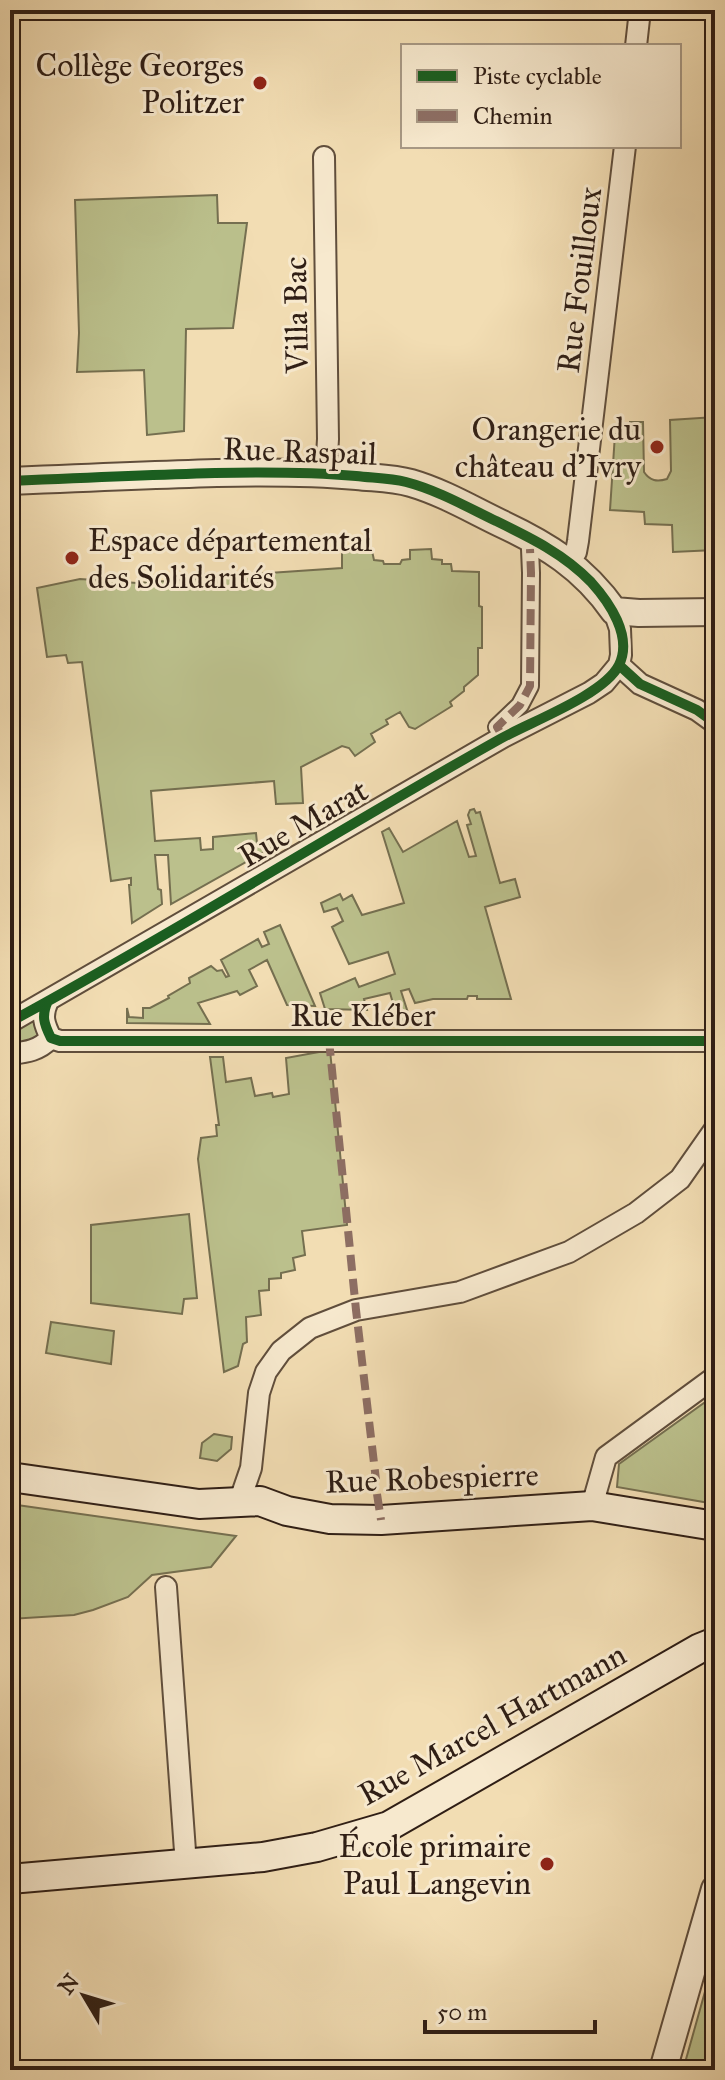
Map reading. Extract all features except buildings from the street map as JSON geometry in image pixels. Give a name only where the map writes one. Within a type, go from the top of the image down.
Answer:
[{"type":"main road","name":"Rue Robespierre","points":[[10,1477],[199,1504],[260,1501],[287,1511],[330,1519],[381,1520],[592,1506],[715,1526]]},
{"type":"main road","name":"Rue Marcel Hartmann","points":[[10,1879],[263,1857],[317,1847],[389,1826],[715,1642]]},
{"type":"street","points":[[636,44],[640,10]]},
{"type":"street","name":"Rue Fouilloux","points":[[569,562],[576,552],[578,541],[625,148]]},
{"type":"street","name":"Villa Bac","points":[[324,157],[326,473]]},
{"type":"street","name":"Rue Raspail","points":[[10,481],[269,471],[397,480],[422,487],[530,537],[569,562],[603,595],[614,611]]},
{"type":"street","points":[[500,732],[497,727],[520,705],[530,686],[530,549]]},
{"type":"street","points":[[715,612],[614,611],[620,629],[619,665],[640,684],[697,710],[715,723]]},
{"type":"street","name":"Rue Marat","points":[[10,1022],[503,737],[589,693],[604,683],[619,665]]},
{"type":"street","points":[[10,1054],[32,1052],[51,1038],[43,1012],[48,1001]]},
{"type":"street","name":"Rue Kléber","points":[[51,1038],[69,1042],[715,1041]]},
{"type":"street","points":[[239,1503],[251,1468],[259,1393],[266,1372],[281,1351],[310,1328],[356,1310],[460,1292],[569,1252],[636,1213],[680,1179],[715,1129]]},
{"type":"street","points":[[592,1506],[606,1457],[715,1377]]},
{"type":"street","points":[[166,1587],[186,1865]]},
{"type":"street","points":[[663,2070],[715,1889]]},
{"type":"green space","points":[[217,195],[218,223],[247,223],[233,328],[186,329],[184,431],[147,435],[144,370],[77,372],[79,333],[75,200]]},
{"type":"green space","points":[[715,417],[715,550],[673,552],[672,525],[645,524],[644,512],[610,510],[615,434],[629,435],[630,422],[643,422],[644,472],[651,479],[663,480],[671,471],[670,420]]},
{"type":"green space","points":[[431,549],[432,559],[451,564],[452,571],[479,572],[482,648],[478,648],[478,675],[450,702],[452,706],[415,729],[409,727],[400,712],[371,734],[375,742],[355,756],[349,748],[342,746],[301,767],[303,803],[276,804],[274,781],[151,791],[155,841],[200,838],[201,850],[213,849],[213,837],[256,833],[257,843],[278,844],[171,904],[168,855],[155,855],[162,904],[132,923],[131,878],[111,881],[82,662],[68,663],[66,655],[47,657],[37,588],[80,579],[137,583],[197,579],[197,574],[208,574],[208,577],[342,568],[342,552],[372,551],[374,560],[383,561],[384,564],[400,564],[402,560],[410,559],[410,550]]},
{"type":"green space","points":[[474,809],[476,813],[480,812],[500,883],[515,879],[520,897],[485,907],[511,999],[468,996],[467,999],[433,999],[415,1003],[409,989],[401,991],[409,1016],[418,1015],[421,1024],[401,1024],[390,993],[364,999],[367,1010],[325,1009],[320,993],[355,978],[359,987],[395,974],[388,952],[349,964],[332,927],[343,921],[337,908],[324,912],[321,903],[340,894],[343,900],[352,895],[362,915],[404,903],[382,832],[389,828],[403,852],[457,821],[469,857],[476,856],[467,825],[471,824],[470,810]]},
{"type":"green space","points":[[280,925],[315,1006],[287,1005],[267,960],[249,970],[257,986],[240,995],[237,991],[198,1003],[210,1024],[127,1023],[127,1008],[129,1017],[143,1018],[143,1008],[150,1008],[169,998],[190,983],[189,978],[211,966],[229,976],[221,960],[258,939],[262,947],[269,944],[264,932]]},
{"type":"green space","points":[[29,1021],[35,1022],[40,1037],[10,1049],[10,1030]]},
{"type":"green space","points":[[330,1050],[347,1225],[302,1231],[305,1255],[293,1258],[295,1270],[281,1273],[281,1278],[269,1279],[269,1290],[259,1291],[261,1315],[246,1317],[247,1342],[243,1344],[238,1366],[224,1372],[198,1159],[201,1138],[217,1136],[216,1125],[219,1125],[210,1057],[223,1057],[226,1082],[251,1078],[255,1096],[272,1093],[273,1097],[289,1094],[286,1058]]},
{"type":"green space","points":[[189,1214],[197,1298],[184,1299],[182,1314],[91,1303],[91,1225]]},
{"type":"green space","points":[[51,1322],[114,1331],[111,1364],[46,1353]]},
{"type":"green space","points":[[715,1395],[715,1504],[617,1487],[619,1464]]},
{"type":"green space","points":[[214,1434],[232,1437],[231,1449],[217,1461],[200,1458],[202,1443]]},
{"type":"green space","points":[[10,1504],[236,1536],[211,1567],[152,1575],[128,1597],[74,1615],[10,1619]]},
{"type":"green space","points":[[715,1956],[715,2070],[683,2070]]},
{"type":"marked path","points":[[500,732],[497,727],[520,705],[530,686],[530,549]]},
{"type":"marked path","points":[[329,1040],[376,1480]]},
{"type":"marked path","points":[[377,1494],[381,1520]]},
{"type":"cycle path","points":[[10,481],[268,472],[388,479],[418,485],[509,527],[570,563],[605,599],[617,620],[623,643],[623,654],[611,676],[583,697],[500,739],[10,1022]]},
{"type":"cycle path","points":[[619,665],[640,684],[697,710],[715,723]]},
{"type":"cycle path","points":[[48,1001],[45,1024],[51,1038],[60,1041],[715,1041]]},
{"type":"place","name":"Collège Georges Politzer","points":[[260,83]]},
{"type":"place","name":"Orangerie du château d'Ivry","points":[[657,447]]},
{"type":"place","name":"Espace départemental des Solidarités","points":[[72,558]]},
{"type":"place","name":"École primaire Paul Langevin","points":[[547,1864]]}]
